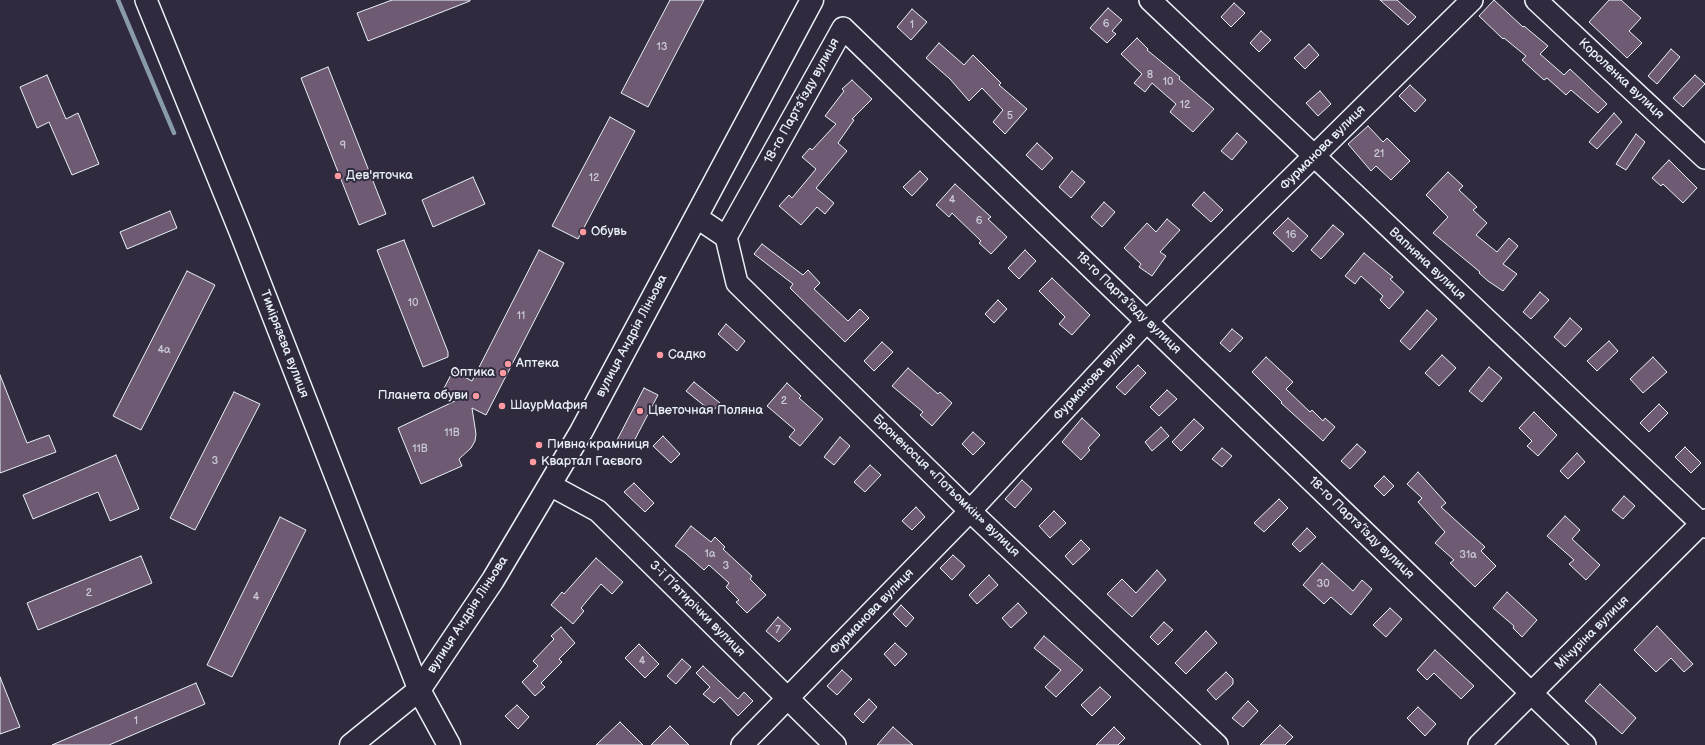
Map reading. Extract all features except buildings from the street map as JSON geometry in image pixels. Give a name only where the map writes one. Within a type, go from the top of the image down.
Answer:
[{"type":"main road","name":"вулиця Андрія Ліньова","points":[[352,745],[418,690],[493,580],[581,432],[812,0]]},
{"type":"main road","points":[[418,690],[449,745]]},
{"type":"street","name":"Тимірязєва вулиця","points":[[146,0],[242,234],[418,690]]},
{"type":"street","name":"Вапняна вулиця","points":[[1150,0],[1314,157],[1704,524]]},
{"type":"street","name":"Фурманова вулиця","points":[[742,745],[970,511],[1147,321],[1472,0]]},
{"type":"street","name":"Короленка вулиця","points":[[1536,0],[1705,158]]},
{"type":"street","name":"18-го Партз’їзду вулиця","points":[[726,237],[843,28],[1585,745]]},
{"type":"street","points":[[696,217],[726,237]]},
{"type":"street","name":"Броненосця «Потьомкін» вулиця","points":[[726,237],[737,283],[970,511],[1217,745]]},
{"type":"street","name":"3-ї П’ятирічки вулиця","points":[[550,485],[598,511],[835,745]]},
{"type":"street","name":"Мічуріна вулиця","points":[[1479,745],[1704,524]]},
{"type":"waterway","points":[[118,0],[174,133]]},
{"type":"place","name":"Дев'яточка","points":[[338,176]]},
{"type":"place","name":"Обувь","points":[[583,232]]},
{"type":"place","name":"Садко","points":[[660,355]]},
{"type":"place","name":"Аптека","points":[[508,364]]},
{"type":"place","name":"Оптика","points":[[503,373]]},
{"type":"place","name":"Планета обуви","points":[[476,396]]},
{"type":"place","name":"ШаурМафия","points":[[502,406]]},
{"type":"place","name":"Цветочная Поляна","points":[[640,411]]},
{"type":"place","name":"Пивна крамниця","points":[[539,445]]},
{"type":"place","name":"Квартал Гаєвого","points":[[533,462]]}]
